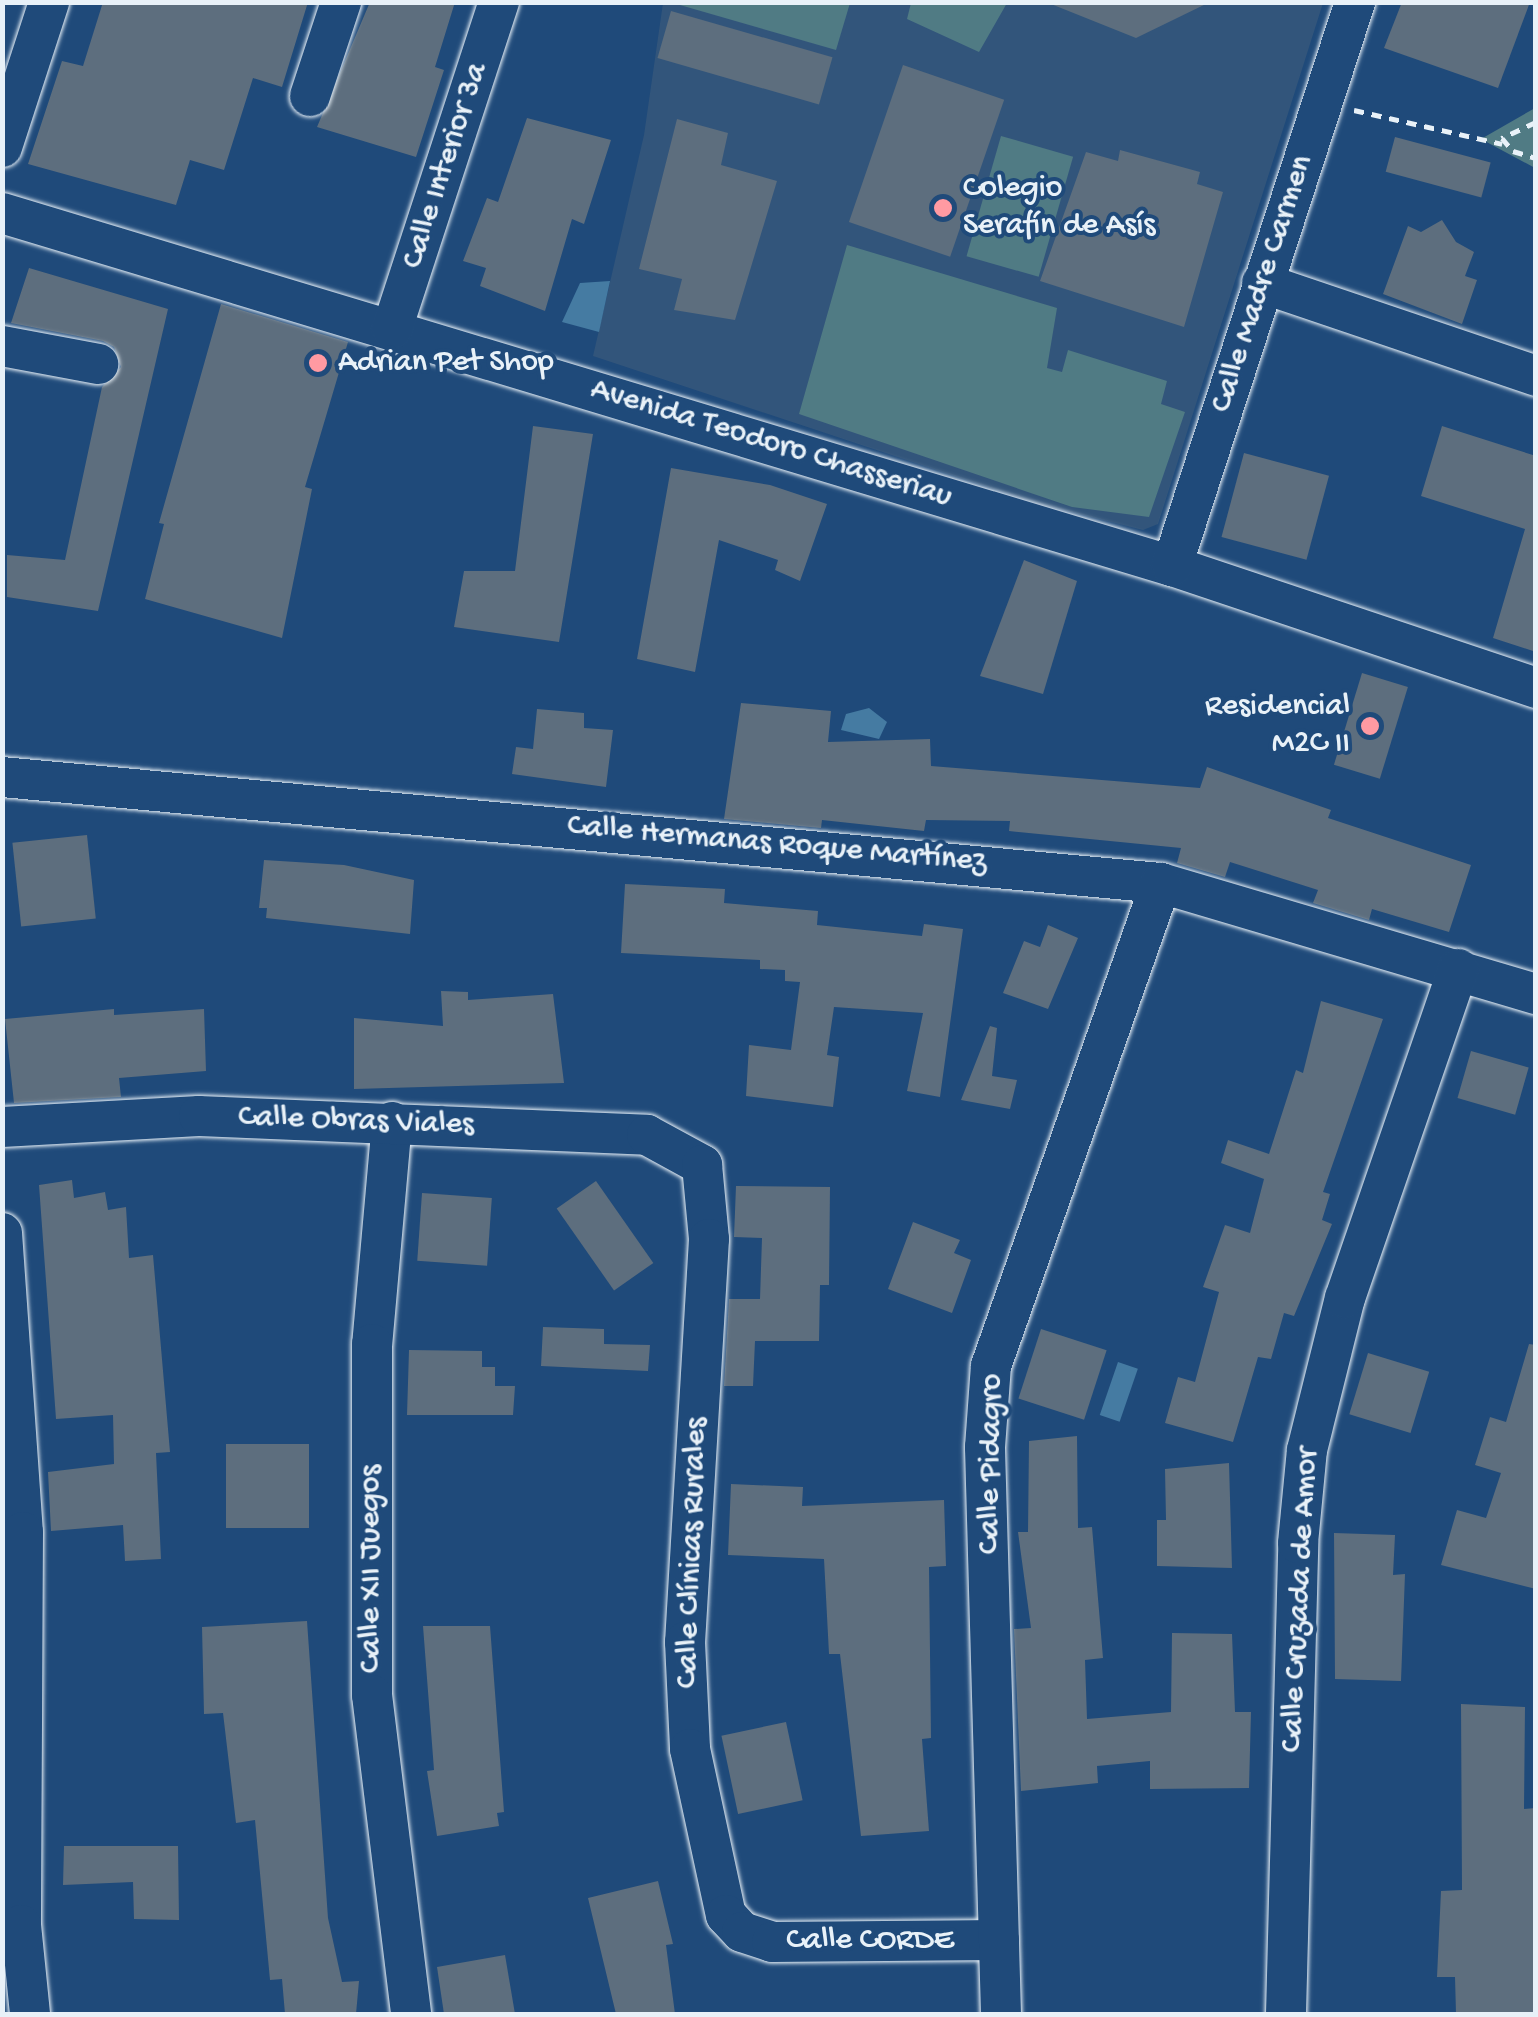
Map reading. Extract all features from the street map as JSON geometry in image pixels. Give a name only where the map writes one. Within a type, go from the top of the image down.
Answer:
[{"type":"street","points":[[2,147],[49,2]]},
{"type":"street","points":[[310,96],[341,2]]},
{"type":"street","name":"Calle Interior 3a","points":[[392,329],[499,2]]},
{"type":"street","name":"Calle Madre Carmen","points":[[1172,566],[1354,2]]},
{"type":"street","name":"Avenida Teodoro Chasseriau","points":[[2,213],[1172,566],[1536,688]]},
{"type":"street","points":[[1262,283],[1536,376]]},
{"type":"street","points":[[2,346],[98,364]]},
{"type":"street","name":"Calle Hermanas Roque Martínez","points":[[2,777],[1162,883],[1536,994]]},
{"type":"street","name":"Calle Pidagro","points":[[1001,2014],[986,1446],[991,1366],[1162,883]]},
{"type":"street","name":"Calle Cruzada de Amor","points":[[1286,2014],[1298,1543],[1306,1450],[1345,1298],[1458,970]]},
{"type":"street","name":"Calle Obras Viales","points":[[2,1127],[199,1116],[647,1135],[702,1165]]},
{"type":"street","name":"Calle XII Juegos","points":[[392,1122],[372,1344],[372,1695],[411,2014]]},
{"type":"street","name":"Calle Clínicas Rurales","points":[[702,1165],[709,1239],[685,1642],[690,1750],[716,1886],[726,1915],[742,1932]]},
{"type":"street","points":[[2,1232],[23,1532],[21,1925],[30,2014]]},
{"type":"street","name":"Calle CORDE","points":[[742,1932],[772,1942],[999,1940]]},
{"type":"path","points":[[1322,103],[1502,144],[1536,158]]},
{"type":"path","points":[[1502,144],[1511,130],[1536,122]]},
{"type":"shaded area","name":"Colegio Serafín de Asís","points":[[663,3],[1323,3],[1158,524],[1143,530],[1039,504],[593,356],[644,135]]},
{"type":"shaded area","points":[[610,281],[599,332],[562,322],[580,283]]},
{"type":"shaded area","points":[[869,708],[887,722],[879,739],[841,730],[846,714]]},
{"type":"shaded area","points":[[1118,1362],[1138,1369],[1120,1422],[1100,1415]]},
{"type":"green space","points":[[849,2],[850,3],[836,50],[673,3]]},
{"type":"green space","points":[[911,2],[1007,3],[979,52],[907,19]]},
{"type":"green space","points":[[1535,108],[1535,168],[1481,139]]},
{"type":"green space","points":[[1001,136],[1073,157],[1039,277],[967,256]]},
{"type":"green space","points":[[847,245],[1057,308],[1047,368],[1062,372],[1068,350],[1167,381],[1161,404],[1185,412],[1149,517],[1072,507],[799,414]]},
{"type":"building","points":[[103,2],[308,2],[282,87],[253,78],[224,170],[190,160],[176,205],[28,164],[62,61],[83,66]]},
{"type":"building","points":[[370,2],[455,2],[435,67],[444,70],[416,157],[317,127]]},
{"type":"building","points":[[1046,2],[1210,2],[1136,38]]},
{"type":"building","points":[[1402,2],[1530,2],[1498,88],[1384,48]]},
{"type":"building","points":[[671,11],[832,57],[819,104],[657,58]]},
{"type":"building","points":[[903,65],[1004,100],[950,257],[849,222]]},
{"type":"building","points":[[527,118],[611,140],[584,224],[572,219],[545,311],[480,286],[486,268],[463,261],[487,198],[498,202]]},
{"type":"building","points":[[677,119],[728,133],[721,165],[777,181],[735,320],[674,310],[682,279],[639,269]]},
{"type":"building","points":[[1395,137],[1491,163],[1481,197],[1386,172]]},
{"type":"building","points":[[1120,150],[1200,172],[1197,184],[1223,192],[1184,327],[1040,281],[1086,152],[1118,161]]},
{"type":"building","points":[[1442,220],[1456,242],[1474,252],[1465,276],[1477,280],[1462,324],[1383,294],[1408,226],[1421,232]]},
{"type":"building","points":[[29,268],[168,309],[98,611],[7,597],[7,555],[65,560],[102,387],[121,367],[114,347],[103,341],[11,323]]},
{"type":"building","points":[[221,304],[348,342],[305,487],[312,489],[282,638],[145,599],[164,524],[159,523]]},
{"type":"building","points":[[533,426],[593,434],[559,642],[454,627],[464,571],[515,571]]},
{"type":"building","points":[[1442,426],[1536,456],[1536,652],[1493,638],[1525,529],[1421,496]]},
{"type":"building","points":[[1244,453],[1329,476],[1306,560],[1221,537]]},
{"type":"building","points":[[671,468],[770,485],[827,504],[800,581],[775,570],[778,560],[719,540],[695,672],[637,659]]},
{"type":"building","points":[[1024,560],[1077,581],[1043,694],[980,676]]},
{"type":"building","name":"Residencial M2C II","points":[[1362,673],[1408,687],[1380,779],[1334,765]]},
{"type":"building","points":[[741,703],[831,711],[828,742],[930,739],[931,766],[1200,788],[1207,767],[1331,810],[1328,818],[1471,865],[1449,932],[1372,909],[1369,920],[1313,903],[1318,890],[1230,862],[1225,877],[1177,863],[1181,848],[1009,831],[1010,821],[926,820],[924,831],[822,820],[821,828],[724,819]]},
{"type":"building","points":[[537,709],[584,713],[584,728],[613,730],[606,787],[512,774],[516,747],[533,749]]},
{"type":"building","points":[[87,835],[96,919],[21,926],[12,843]]},
{"type":"building","points":[[264,860],[344,865],[414,880],[410,934],[266,918],[267,908],[259,908]]},
{"type":"building","points":[[625,884],[725,889],[724,903],[818,911],[817,925],[922,936],[924,924],[963,929],[940,1097],[907,1091],[923,1013],[834,1007],[827,1055],[839,1057],[833,1107],[746,1096],[749,1045],[791,1050],[800,982],[785,981],[785,970],[760,969],[760,960],[621,953]]},
{"type":"building","points":[[1048,925],[1078,938],[1048,1009],[1003,993],[1024,941],[1040,947]]},
{"type":"building","points":[[441,991],[468,992],[468,1000],[553,994],[564,1083],[354,1089],[354,1018],[443,1026]]},
{"type":"building","points":[[1321,1001],[1383,1019],[1323,1192],[1330,1194],[1322,1220],[1332,1224],[1294,1316],[1284,1313],[1271,1359],[1258,1357],[1233,1442],[1165,1423],[1178,1377],[1195,1382],[1219,1292],[1203,1287],[1225,1225],[1250,1233],[1264,1179],[1221,1163],[1228,1140],[1269,1154],[1296,1070],[1303,1073]]},
{"type":"building","points":[[114,1009],[114,1015],[204,1009],[206,1071],[119,1078],[121,1097],[14,1103],[5,1019]]},
{"type":"building","points":[[990,1026],[997,1028],[992,1076],[1017,1080],[1010,1109],[961,1100]]},
{"type":"building","points":[[1471,1051],[1529,1068],[1515,1115],[1457,1098]]},
{"type":"building","points":[[72,1180],[74,1198],[105,1192],[108,1210],[126,1207],[129,1258],[153,1255],[170,1452],[156,1453],[161,1559],[125,1561],[123,1525],[51,1531],[48,1472],[114,1464],[113,1415],[56,1419],[39,1185]]},
{"type":"building","points":[[596,1181],[653,1263],[614,1290],[557,1209]]},
{"type":"building","points":[[736,1186],[830,1187],[829,1285],[820,1285],[819,1341],[755,1341],[753,1386],[724,1386],[729,1299],[760,1299],[762,1238],[734,1237]]},
{"type":"building","points":[[422,1193],[492,1198],[487,1266],[417,1261]]},
{"type":"building","points":[[913,1222],[960,1240],[954,1253],[971,1260],[952,1313],[888,1289]]},
{"type":"building","points":[[543,1327],[604,1329],[604,1344],[650,1345],[648,1371],[541,1366]]},
{"type":"building","points":[[1041,1329],[1107,1350],[1084,1420],[1018,1398]]},
{"type":"building","points":[[1529,1344],[1536,1345],[1536,1589],[1441,1565],[1457,1510],[1486,1518],[1501,1473],[1475,1465],[1490,1417],[1506,1422]]},
{"type":"building","points":[[409,1350],[482,1351],[482,1367],[495,1367],[495,1386],[515,1386],[513,1415],[407,1415]]},
{"type":"building","points":[[1368,1353],[1429,1372],[1410,1433],[1349,1414]]},
{"type":"building","points":[[1077,1436],[1078,1528],[1092,1527],[1103,1658],[1085,1660],[1087,1719],[1171,1712],[1172,1633],[1232,1634],[1235,1712],[1251,1712],[1249,1788],[1150,1789],[1150,1761],[1097,1766],[1098,1783],[1021,1791],[1014,1629],[1031,1628],[1018,1532],[1028,1532],[1029,1441]]},
{"type":"building","points":[[226,1444],[309,1444],[309,1528],[226,1528]]},
{"type":"building","points":[[1229,1463],[1232,1568],[1157,1566],[1157,1520],[1166,1520],[1165,1469]]},
{"type":"building","points":[[731,1484],[803,1487],[802,1506],[944,1500],[946,1566],[929,1567],[931,1738],[922,1739],[929,1831],[861,1836],[840,1654],[829,1654],[824,1559],[728,1555]]},
{"type":"building","points":[[1334,1533],[1395,1535],[1393,1575],[1405,1574],[1401,1681],[1335,1679]]},
{"type":"building","points":[[307,1621],[328,1918],[342,1982],[359,1981],[356,2014],[285,2014],[282,1979],[270,1980],[255,1820],[236,1823],[223,1713],[204,1714],[202,1627]]},
{"type":"building","points":[[423,1626],[490,1626],[504,1812],[497,1813],[499,1826],[437,1836],[427,1771],[434,1770]]},
{"type":"building","points":[[1461,1704],[1525,1707],[1524,1809],[1536,1808],[1536,2014],[1456,2014],[1455,1977],[1437,1977],[1441,1891],[1462,1890]]},
{"type":"building","points":[[786,1722],[803,1800],[738,1814],[721,1736]]},
{"type":"building","points":[[64,1846],[178,1846],[179,1920],[134,1919],[133,1882],[63,1885]]},
{"type":"building","points":[[658,1881],[673,1944],[666,1945],[675,2014],[616,2014],[588,1898]]},
{"type":"building","points":[[505,1955],[515,2014],[444,2014],[437,1967]]},
{"type":"place","name":"Colegio Serafín de Asís","points":[[943,208]]},
{"type":"place","name":"Adrian Pet Shop","points":[[318,363]]},
{"type":"place","name":"Residencial M2C II","points":[[1370,726]]}]
